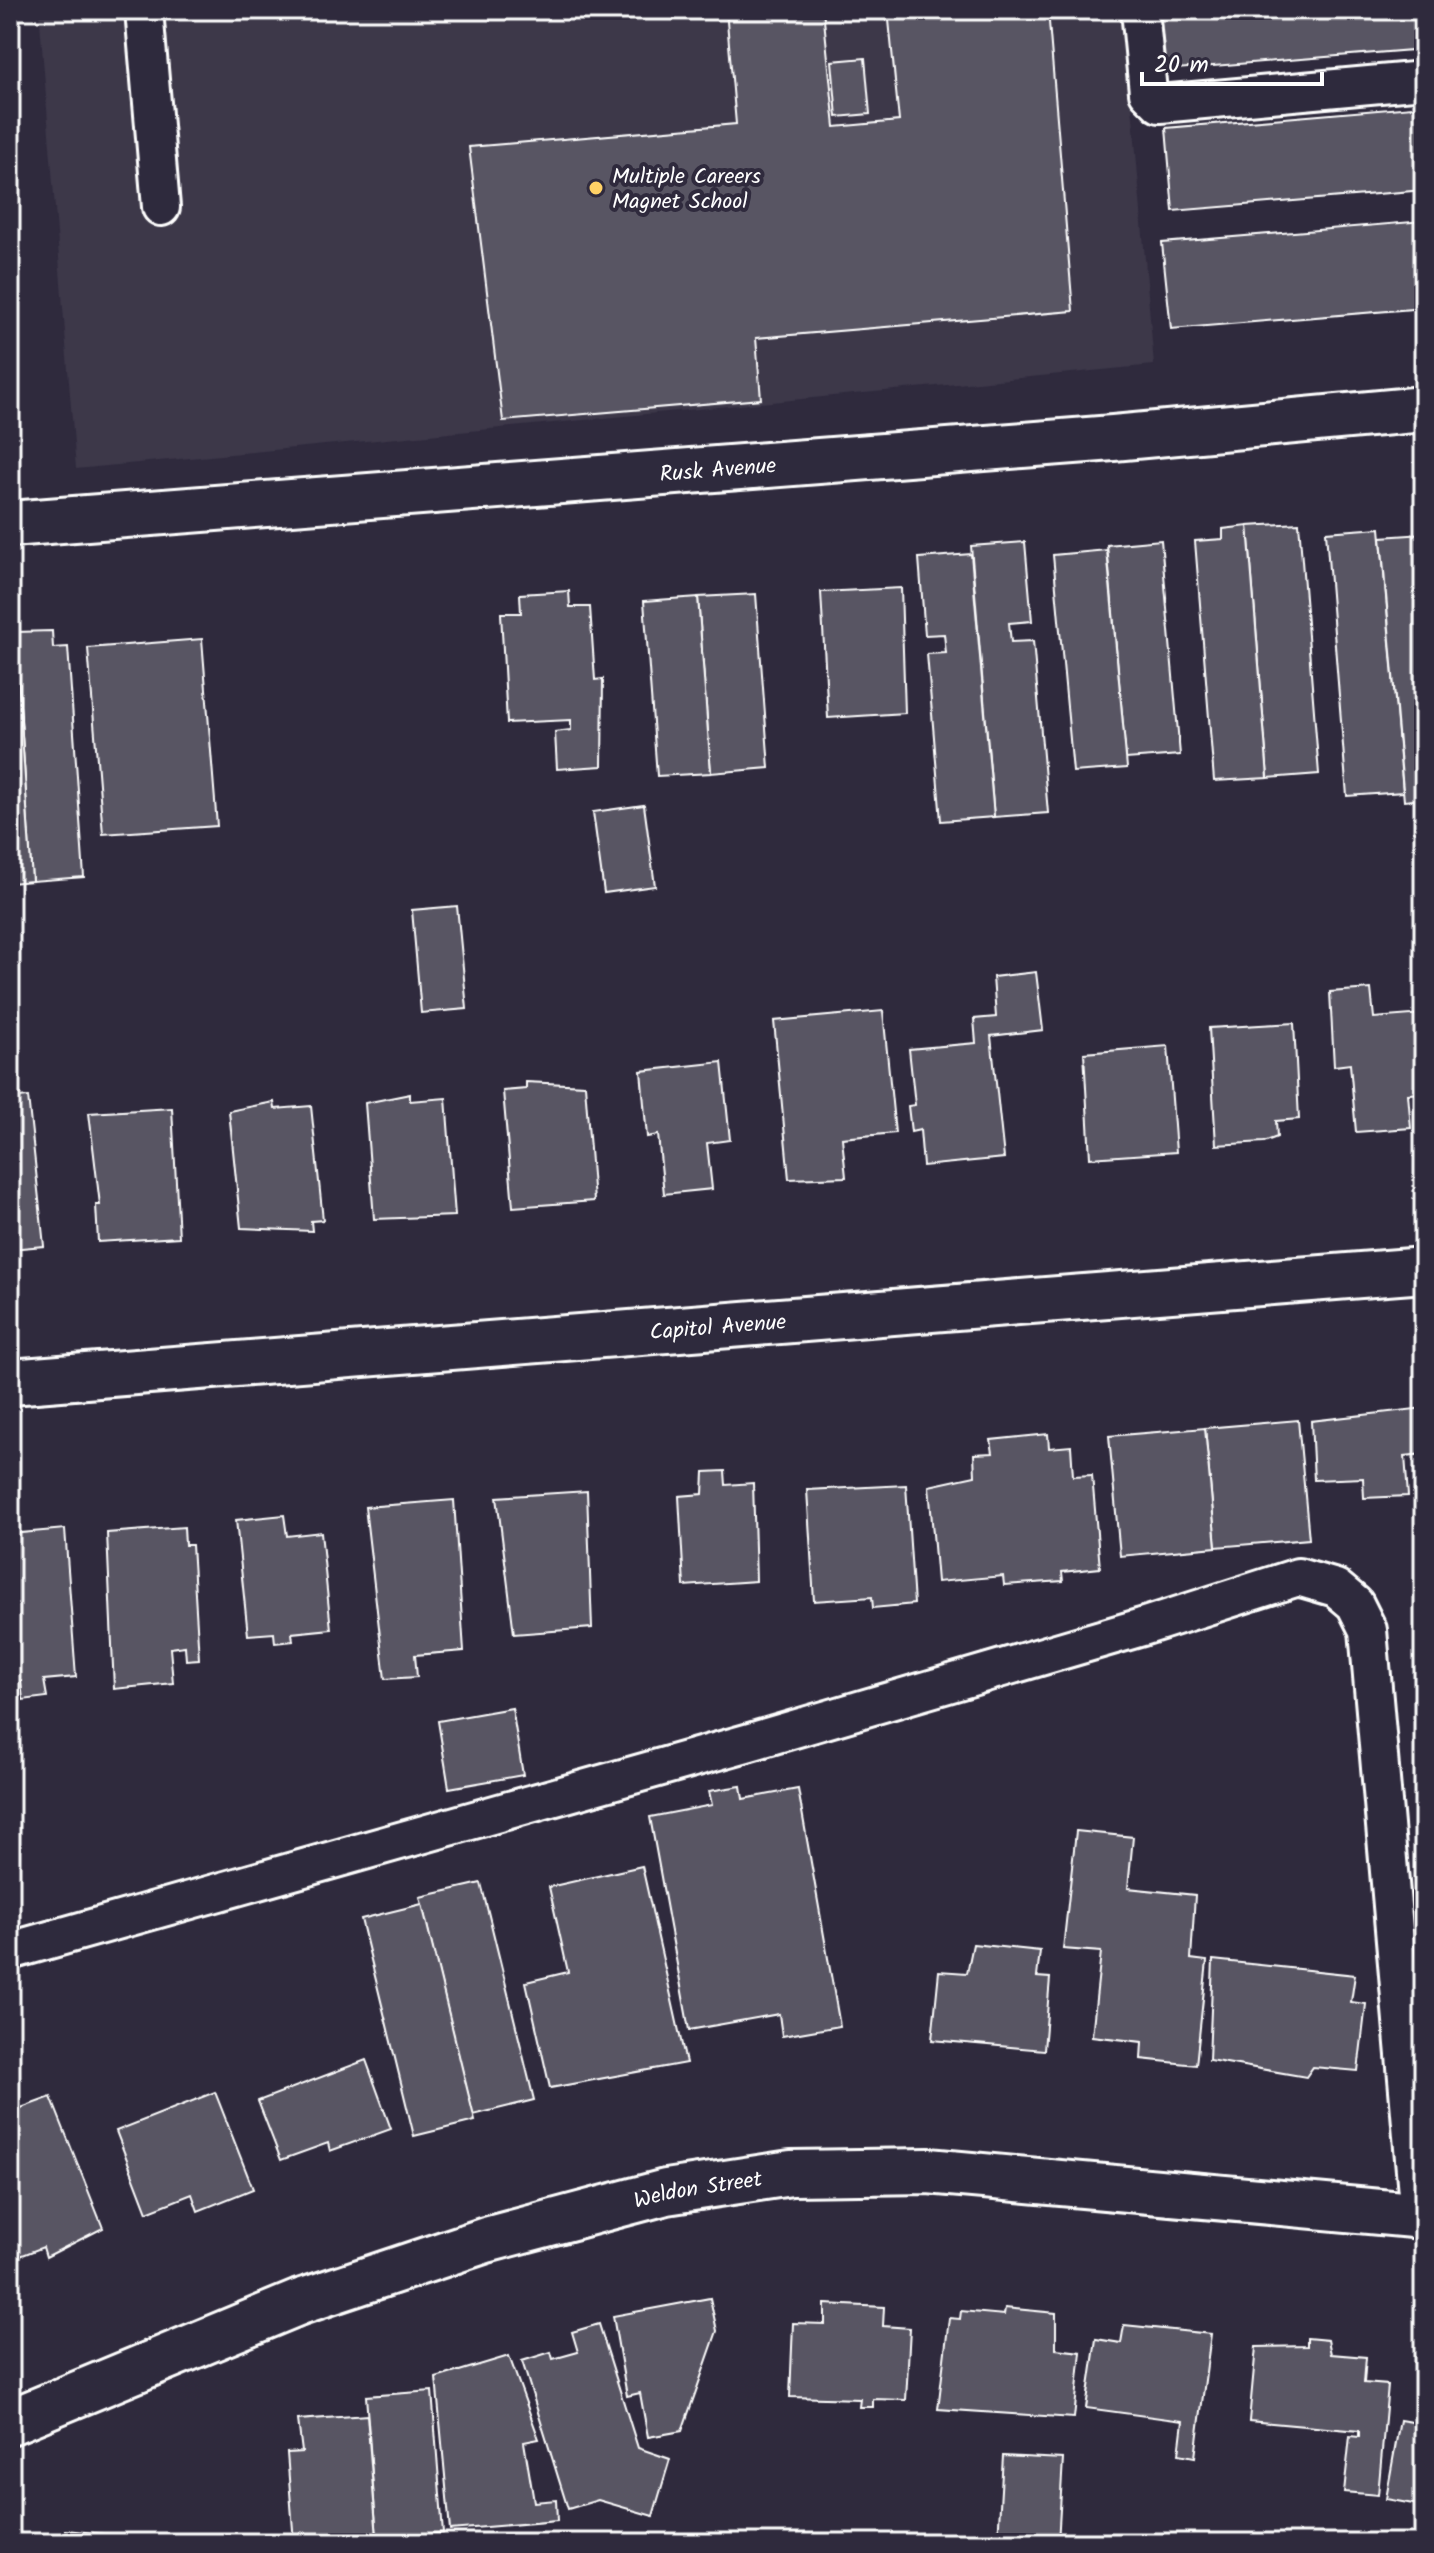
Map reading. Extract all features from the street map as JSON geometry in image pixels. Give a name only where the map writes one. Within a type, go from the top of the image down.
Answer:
[{"type":"street","name":"Rusk Avenue","points":[[12,513],[1081,441],[1424,409]]},
{"type":"street","name":"Capitol Avenue","points":[[10,1382],[1424,1270]]},
{"type":"street","name":"Weldon Street","points":[[10,2422],[300,2302],[486,2240],[666,2192],[791,2173],[928,2171],[1422,2216]]},
{"type":"lane","points":[[144,10],[161,207]]},
{"type":"lane","points":[[1140,10],[1148,92],[1160,104],[1424,80]]},
{"type":"lane","points":[[10,1951],[163,1905],[750,1742],[1142,1627],[1298,1577],[1336,1588],[1355,1604],[1368,1630],[1422,2216]]},
{"type":"shaded area","name":"Multiple Careers Magnet School","points":[[39,10],[1124,10],[1154,365],[76,469]]},
{"type":"building","points":[[726,10],[823,10],[835,127],[899,121],[888,10],[1048,10],[1073,311],[756,338],[761,399],[503,421],[469,147],[736,124]]},
{"type":"building","points":[[1158,10],[1424,10],[1424,49],[1164,70]]},
{"type":"building","points":[[865,58],[870,114],[837,117],[832,61]]},
{"type":"building","points":[[1424,106],[1424,190],[1173,211],[1166,128]]},
{"type":"building","points":[[1424,221],[1424,308],[1171,329],[1162,243]]},
{"type":"building","points":[[1299,523],[1319,774],[1268,778],[1248,526]]},
{"type":"building","points":[[1248,526],[1268,778],[1214,781],[1195,541],[1223,539],[1223,529]]},
{"type":"building","points":[[1380,528],[1403,792],[1347,796],[1326,532]]},
{"type":"building","points":[[1424,534],[1424,799],[1404,801],[1381,537]]},
{"type":"building","points":[[1161,540],[1180,755],[1126,759],[1107,545]]},
{"type":"building","points":[[1025,542],[1032,621],[1009,623],[1011,642],[1033,641],[1048,813],[994,817],[971,546]]},
{"type":"building","points":[[1107,550],[1127,768],[1073,772],[1053,555]]},
{"type":"building","points":[[971,554],[994,817],[941,821],[927,654],[946,653],[944,634],[925,635],[919,558]]},
{"type":"building","points":[[901,588],[905,713],[828,718],[821,592]]},
{"type":"building","points":[[569,591],[570,607],[590,607],[595,680],[603,679],[602,766],[557,769],[555,732],[571,730],[571,720],[507,723],[501,613],[521,613],[520,594]]},
{"type":"building","points":[[756,594],[769,768],[711,773],[698,597]]},
{"type":"building","points":[[698,597],[711,773],[657,776],[644,601]]},
{"type":"building","points":[[52,631],[53,648],[68,647],[84,877],[32,881],[15,632]]},
{"type":"building","points":[[15,632],[32,881],[10,883],[10,633]]},
{"type":"building","points":[[202,639],[217,826],[103,834],[88,648]]},
{"type":"building","points":[[644,805],[655,886],[604,893],[593,812]]},
{"type":"building","points":[[457,906],[467,1009],[421,1013],[412,910]]},
{"type":"building","points":[[1036,972],[1043,1030],[991,1036],[1004,1158],[923,1166],[920,1130],[911,1132],[908,1106],[915,1105],[909,1049],[976,1043],[974,1019],[996,1017],[993,977]]},
{"type":"building","points":[[1371,989],[1374,1018],[1424,1014],[1424,1093],[1408,1094],[1411,1128],[1356,1132],[1350,1064],[1334,1066],[1330,992]]},
{"type":"building","points":[[883,1011],[895,1133],[842,1138],[846,1177],[789,1179],[774,1021]]},
{"type":"building","points":[[1294,1023],[1299,1119],[1276,1121],[1277,1137],[1264,1142],[1216,1145],[1209,1028]]},
{"type":"building","points":[[1168,1046],[1176,1152],[1090,1158],[1084,1053]]},
{"type":"building","points":[[722,1062],[730,1140],[707,1143],[712,1189],[664,1194],[658,1135],[647,1137],[641,1071]]},
{"type":"building","points":[[526,1082],[585,1085],[594,1201],[513,1207],[503,1091],[526,1089]]},
{"type":"building","points":[[410,1094],[410,1101],[446,1098],[455,1216],[374,1219],[365,1103]]},
{"type":"building","points":[[28,1097],[44,1246],[10,1249],[10,1099]]},
{"type":"building","points":[[274,1102],[275,1109],[311,1106],[323,1220],[311,1221],[312,1231],[241,1228],[229,1111]]},
{"type":"building","points":[[172,1108],[179,1237],[98,1242],[96,1205],[100,1205],[89,1113]]},
{"type":"building","points":[[1424,1408],[1424,1454],[1405,1456],[1408,1496],[1364,1498],[1363,1478],[1314,1480],[1311,1421]]},
{"type":"building","points":[[1298,1420],[1309,1539],[1216,1547],[1205,1428]]},
{"type":"building","points":[[1205,1428],[1216,1547],[1120,1556],[1109,1436]]},
{"type":"building","points":[[1048,1434],[1049,1448],[1071,1446],[1073,1476],[1092,1475],[1100,1568],[1062,1572],[1063,1581],[1004,1585],[1003,1576],[937,1582],[929,1486],[975,1476],[974,1454],[993,1453],[991,1440]]},
{"type":"building","points":[[725,1471],[726,1485],[753,1483],[756,1581],[684,1586],[679,1496],[703,1494],[704,1472]]},
{"type":"building","points":[[906,1485],[914,1604],[873,1608],[872,1597],[814,1601],[807,1490]]},
{"type":"building","points":[[587,1491],[592,1628],[514,1634],[497,1497]]},
{"type":"building","points":[[454,1500],[464,1651],[415,1655],[417,1677],[385,1679],[365,1507]]},
{"type":"building","points":[[284,1515],[287,1536],[321,1532],[331,1629],[292,1633],[293,1641],[275,1643],[274,1633],[248,1635],[236,1520]]},
{"type":"building","points":[[184,1527],[185,1545],[192,1545],[199,1659],[186,1660],[185,1646],[170,1648],[173,1683],[114,1689],[107,1533]]},
{"type":"building","points":[[65,1529],[76,1677],[44,1680],[47,1697],[23,1700],[21,1681],[10,1682],[10,1534]]},
{"type":"building","points":[[512,1708],[523,1775],[449,1788],[438,1721]]},
{"type":"building","points":[[741,1786],[743,1799],[798,1789],[840,2026],[782,2036],[779,2014],[689,2030],[650,1817],[712,1805],[709,1791]]},
{"type":"building","points":[[1076,1831],[1133,1837],[1128,1888],[1195,1895],[1191,1959],[1207,1961],[1196,2065],[1141,2059],[1142,2042],[1092,2036],[1101,1952],[1063,1949]]},
{"type":"building","points":[[642,1866],[686,2063],[550,2088],[526,1982],[568,1972],[549,1887]]},
{"type":"building","points":[[481,1883],[534,2100],[473,2115],[420,1897]]},
{"type":"building","points":[[422,1904],[475,2121],[414,2136],[361,1919]]},
{"type":"building","points":[[1418,1931],[1424,1931],[1424,1983],[1419,1984]]},
{"type":"building","points":[[973,1944],[1040,1951],[1037,1977],[1050,1978],[1044,2050],[932,2040],[939,1971],[967,1973]]},
{"type":"building","points":[[1213,1960],[1355,1975],[1351,2002],[1366,2004],[1358,2071],[1313,2067],[1306,2077],[1209,2060]]},
{"type":"building","points":[[366,2060],[391,2129],[330,2151],[328,2143],[281,2160],[258,2101]]},
{"type":"building","points":[[215,2092],[253,2189],[198,2211],[192,2194],[147,2212],[116,2131]]},
{"type":"building","points":[[51,2097],[103,2228],[46,2257],[43,2247],[10,2260],[10,2112]]},
{"type":"building","points":[[710,2298],[717,2331],[682,2431],[648,2437],[640,2393],[627,2396],[613,2316]]},
{"type":"building","points":[[825,2304],[884,2307],[883,2326],[910,2328],[906,2400],[873,2399],[873,2407],[859,2407],[860,2399],[790,2397],[793,2323],[825,2324]]},
{"type":"building","points":[[1005,2308],[1056,2313],[1056,2349],[1081,2352],[1074,2418],[938,2409],[949,2318],[960,2319],[961,2311],[1004,2315]]},
{"type":"building","points":[[599,2324],[638,2448],[670,2459],[653,2516],[598,2500],[568,2509],[522,2361],[551,2352],[553,2359],[578,2352],[572,2332]]},
{"type":"building","points":[[1124,2325],[1211,2334],[1195,2457],[1179,2454],[1183,2421],[1086,2408],[1096,2339],[1121,2343]]},
{"type":"building","points":[[1307,2338],[1328,2340],[1331,2354],[1366,2357],[1364,2383],[1388,2385],[1378,2495],[1344,2492],[1350,2436],[1359,2437],[1359,2431],[1249,2421],[1256,2347],[1307,2346]]},
{"type":"building","points":[[509,2356],[539,2439],[524,2442],[534,2502],[556,2500],[557,2521],[450,2530],[436,2378]]},
{"type":"building","points":[[432,2391],[443,2533],[377,2538],[366,2396]]},
{"type":"building","points":[[367,2415],[377,2538],[294,2543],[287,2453],[302,2452],[298,2420]]},
{"type":"building","points":[[1400,2420],[1424,2424],[1424,2506],[1386,2499]]},
{"type":"building","points":[[1003,2456],[1063,2459],[1058,2543],[998,2540]]},
{"type":"building","points":[[66,2530],[162,2540],[161,2543],[65,2543]]},
{"type":"building","points":[[1080,2535],[1127,2543],[1079,2543]]},
{"type":"place","name":"Multiple Careers Magnet School","points":[[596,188]]}]
